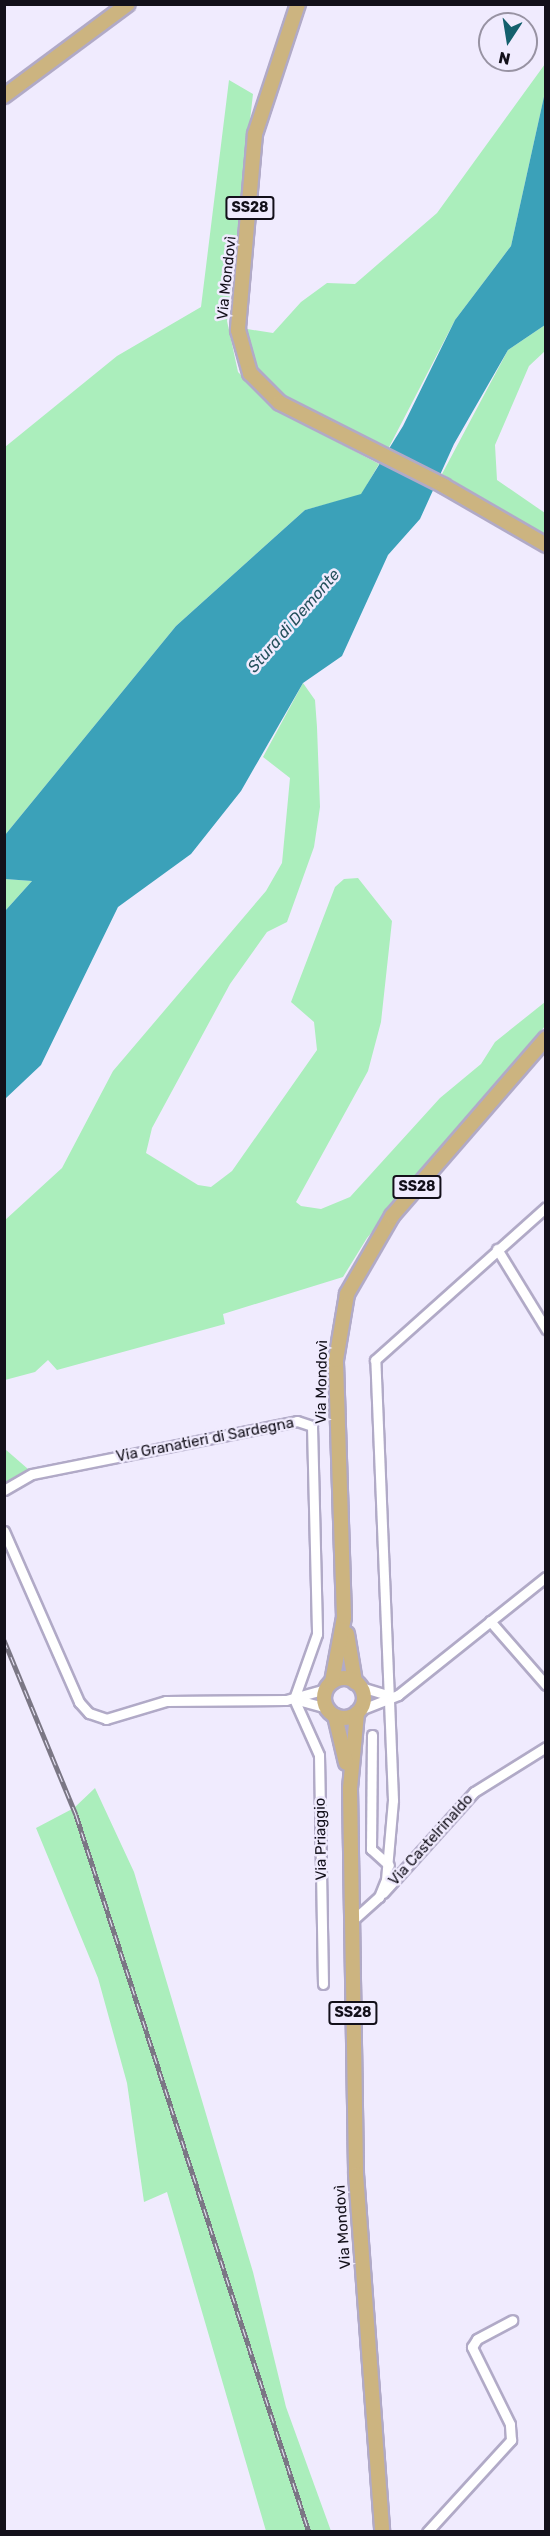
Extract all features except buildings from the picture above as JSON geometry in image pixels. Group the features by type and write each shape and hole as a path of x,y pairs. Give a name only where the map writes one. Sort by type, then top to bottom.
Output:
{"main road":[{"path":"4,96 128,4"},
{"name":"Via Mondovì","path":"298,4 255,134 238,330 250,374 280,403 444,486 546,545"},
{"name":"Via Mondovì","path":"358,1684 344,1617 336,1360 347,1294 370,1245 392,1216 546,1038"},
{"name":"Via Mondovì","path":"329,1686 344,1617"},
{"path":"329,1686 358,1684"},
{"name":"SS28","path":"358,1684 359,1711"},
{"name":"SS28","path":"329,1686 331,1712"},
{"path":"331,1712 359,1711"},
{"name":"Via Mondovì","path":"359,1711 350,1788 358,2217 382,2532"},
{"name":"Via Mondovì","path":"331,1712 350,1788"}],"street":[{"path":"352,1921 379,1897 389,1865 390,1696 377,1387 378,1352 546,1207"},
{"path":"497,1249 546,1329"},
{"name":"Via Granatieri di Sardegna","path":"4,1490 32,1474 307,1422 312,1426 317,1634 294,1699"},
{"path":"4,1531 79,1702 89,1713 106,1719 166,1701 294,1699 329,1686"},
{"path":"359,1711 390,1696 546,1577"},
{"path":"490,1621 546,1685"},
{"path":"358,1684 390,1696"},
{"path":"294,1699 331,1712"},
{"name":"Via Priaggio","path":"294,1699 319,1755 323,1984"},
{"path":"372,1735 371,1849 389,1865"},
{"name":"Via Castelrinaldo","path":"379,1897 474,1792 546,1747"},
{"path":"427,2532 511,2440 510,2424 472,2347 477,2338 512,2320"}],"green space":[{"path":"545,64 545,92 511,246 455,320 387,451 270,388 249,356 247,329 273,333 301,302 327,283 355,284 437,213"},
{"path":"229,80 253,94 227,321 238,372 275,409 379,464 361,495 305,510 176,626 5,835 5,447 117,356 201,307"},
{"path":"545,325 545,351 529,366 495,445 497,480 545,513 545,537 442,474 508,350"},
{"path":"303,683 315,700 317,727 320,807 314,847 287,922 267,932 230,984 152,1128 146,1153 198,1185 211,1187 232,1171 317,1050 314,1022 291,1002 335,887 344,879 358,878 392,921 381,1022 368,1071 296,1202 301,1206 321,1209 350,1197 440,1098 481,1064 495,1042 545,1002 545,1026 367,1238 343,1277 223,1314 225,1324 57,1370 48,1360 35,1372 5,1380 4,1221 62,1168 113,1071 266,891 282,863 290,778 263,757"},
{"path":"5,879 32,881 5,911"},
{"path":"5,1449 28,1469 5,1485"},
{"path":"95,1788 134,1872 253,2272 286,2407 331,2531 266,2531 167,2192 144,2202 127,2083 98,1978 36,1828 74,1808"}],"water":[{"name":"Stura di Demonte","path":"545,92 545,325 508,350 454,444 420,519 388,555 342,656 303,683 241,791 191,854 118,907 41,1065 5,1099 5,911 32,881 5,879 5,835 176,626 305,510 361,494 403,426 455,320 511,246"}],"railway":[{"path":"4,1640 76,1815 309,2532"}]}
